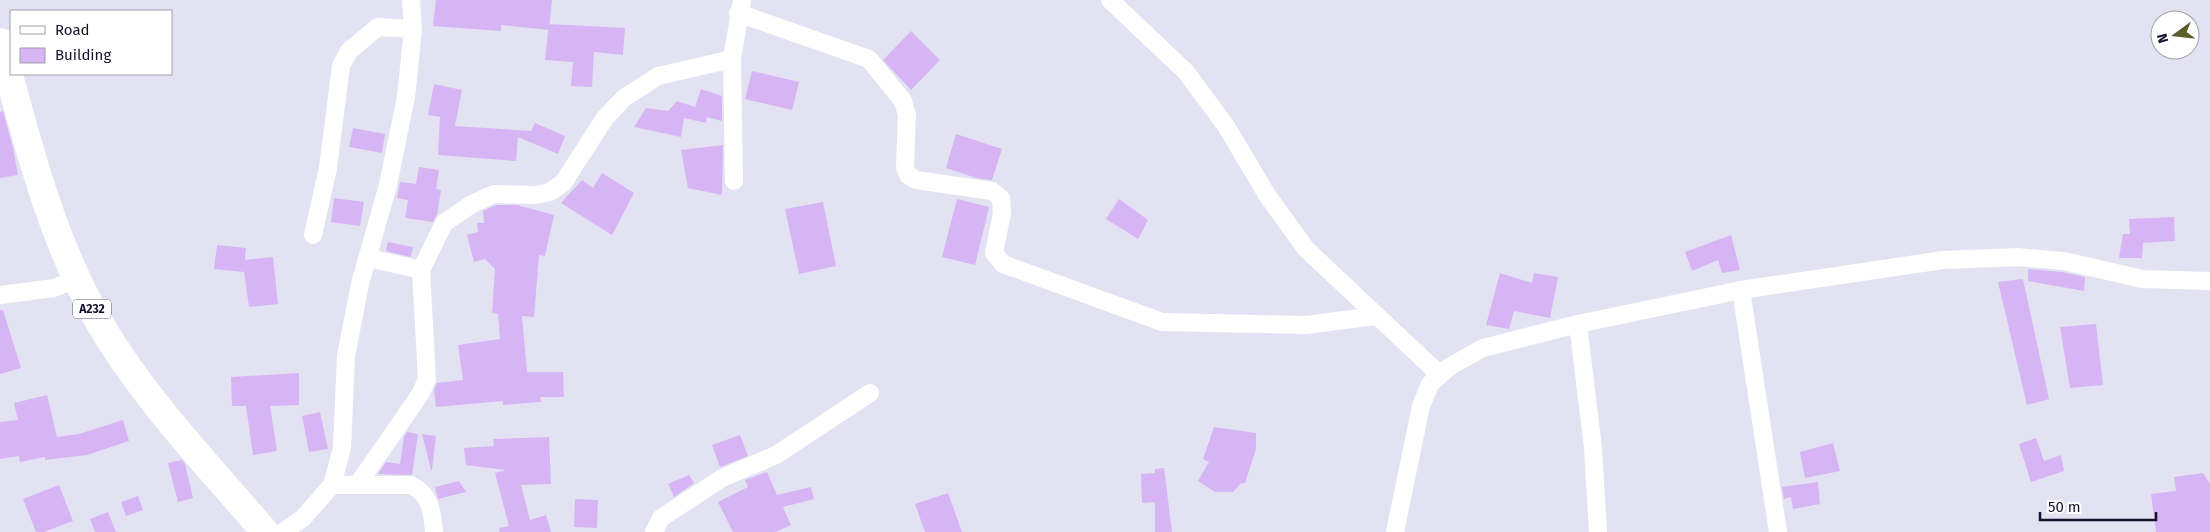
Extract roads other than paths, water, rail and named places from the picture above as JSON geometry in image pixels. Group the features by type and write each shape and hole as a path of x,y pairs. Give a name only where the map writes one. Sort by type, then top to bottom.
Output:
{"main road":[{"name":"A232","path":"0,42 52,223 76,279 102,327 128,366 265,532"}],"street":[{"path":"283,532 303,518 332,485 342,448 346,356 360,284 369,258 388,185 406,97 413,29 410,0"},
{"path":"1110,0 1186,72 1226,126 1267,196 1306,249 1375,316 1439,374"},
{"path":"734,181 732,59 740,6 869,59 903,101 907,115 905,167 908,175 916,180 992,191 1001,198 1002,213 994,253 1003,264 1162,322 1306,325 1375,316"},
{"path":"313,235 328,168 341,66 349,51 378,27 413,29"},
{"path":"358,484 421,393 427,380 421,270 444,223 472,204 494,194 536,195 550,192 563,183 605,118 624,98 644,83 658,76 732,59"},
{"path":"1395,532 1421,406 1430,384 1439,374 1482,348 1578,324 1741,290 1943,260 2017,256 2064,261 2142,279 2210,281"},
{"path":"369,258 421,270"},
{"path":"0,295 54,288 76,279"},
{"path":"1741,290 1778,532"},
{"path":"1578,324 1593,448 1598,532"},
{"path":"654,532 661,518 722,478 776,455 870,393"},
{"path":"332,485 411,485 422,491 431,510 434,532"}]}
